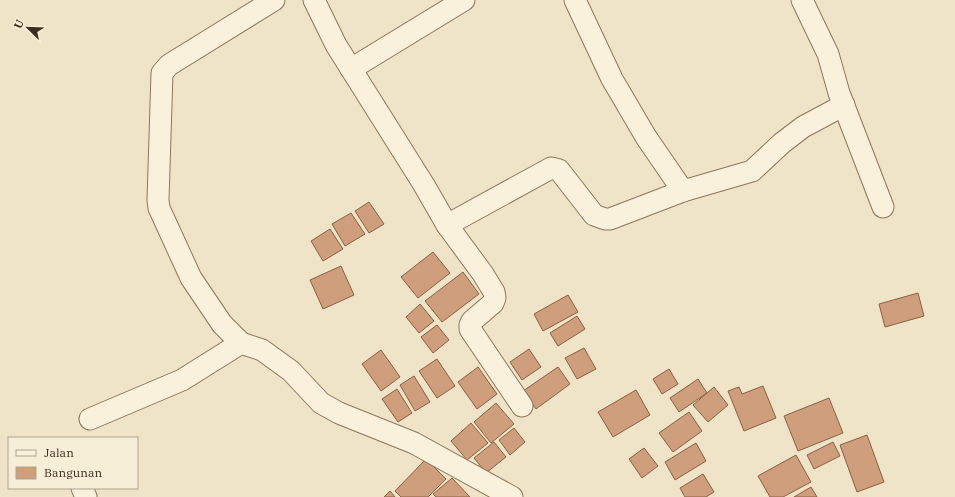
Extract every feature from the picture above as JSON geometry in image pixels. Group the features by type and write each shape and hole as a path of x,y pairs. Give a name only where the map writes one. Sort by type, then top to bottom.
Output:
{"street":[{"path":"274,0 169,65 162,74 159,208 191,278 222,324 240,343 262,350 291,371 321,403 414,443 512,497"},
{"path":"314,0 336,45 424,185 447,225 483,274 494,292 494,303 472,321 470,324 470,329 522,406"},
{"path":"351,69 464,0"},
{"path":"576,0 612,79 646,137 683,191"},
{"path":"802,0 828,54 844,105 883,206"},
{"path":"447,225 551,168 559,170 594,215 605,219 610,219 683,191 752,171 782,143 803,127 844,105"},
{"path":"90,419 182,380 240,343"}],"building":[{"path":"369,202 384,224 369,233 355,211"},
{"path":"351,213 365,234 345,246 332,224"},
{"path":"330,229 343,249 323,261 311,241"},
{"path":"433,252 450,273 418,298 401,277"},
{"path":"341,266 354,295 323,309 310,280"},
{"path":"463,272 479,294 442,322 425,301"},
{"path":"918,293 924,316 885,327 879,304"},
{"path":"568,295 578,312 543,331 534,314"},
{"path":"420,304 434,321 419,333 406,317"},
{"path":"577,316 585,329 558,346 550,333"},
{"path":"437,325 449,340 433,353 421,337"},
{"path":"584,348 596,369 577,379 565,358"},
{"path":"529,349 541,367 522,380 510,362"},
{"path":"381,350 400,377 381,391 362,364"},
{"path":"437,359 455,386 437,398 419,371"},
{"path":"478,367 497,394 477,409 458,382"},
{"path":"558,367 570,384 536,409 523,391"},
{"path":"669,369 678,384 662,394 653,379"},
{"path":"414,376 430,402 415,411 400,385"},
{"path":"698,379 707,393 679,412 670,398"},
{"path":"763,386 776,418 744,431 728,391 739,387 742,394"},
{"path":"714,387 728,405 708,422 693,405"},
{"path":"397,389 412,413 398,422 382,399"},
{"path":"636,390 650,415 613,437 598,412"},
{"path":"829,398 843,433 798,451 784,416"},
{"path":"496,403 514,424 491,443 474,422"},
{"path":"689,412 702,431 673,452 659,433"},
{"path":"471,423 488,443 467,460 451,441"},
{"path":"514,428 525,442 510,455 499,440"},
{"path":"867,435 884,482 857,492 840,445"},
{"path":"494,442 506,457 486,473 474,458"},
{"path":"833,442 840,456 814,469 807,455"},
{"path":"696,443 706,461 675,480 665,462"},
{"path":"644,448 658,466 642,478 629,459"},
{"path":"796,455 811,482 783,497 770,497 758,476"},
{"path":"426,459 446,479 428,497 401,497 395,491"},
{"path":"703,474 714,492 706,497 685,497 680,488"},
{"path":"452,478 470,497 436,497 433,494"},
{"path":"811,487 817,497 794,497"},
{"path":"390,491 395,497 384,497"}]}
